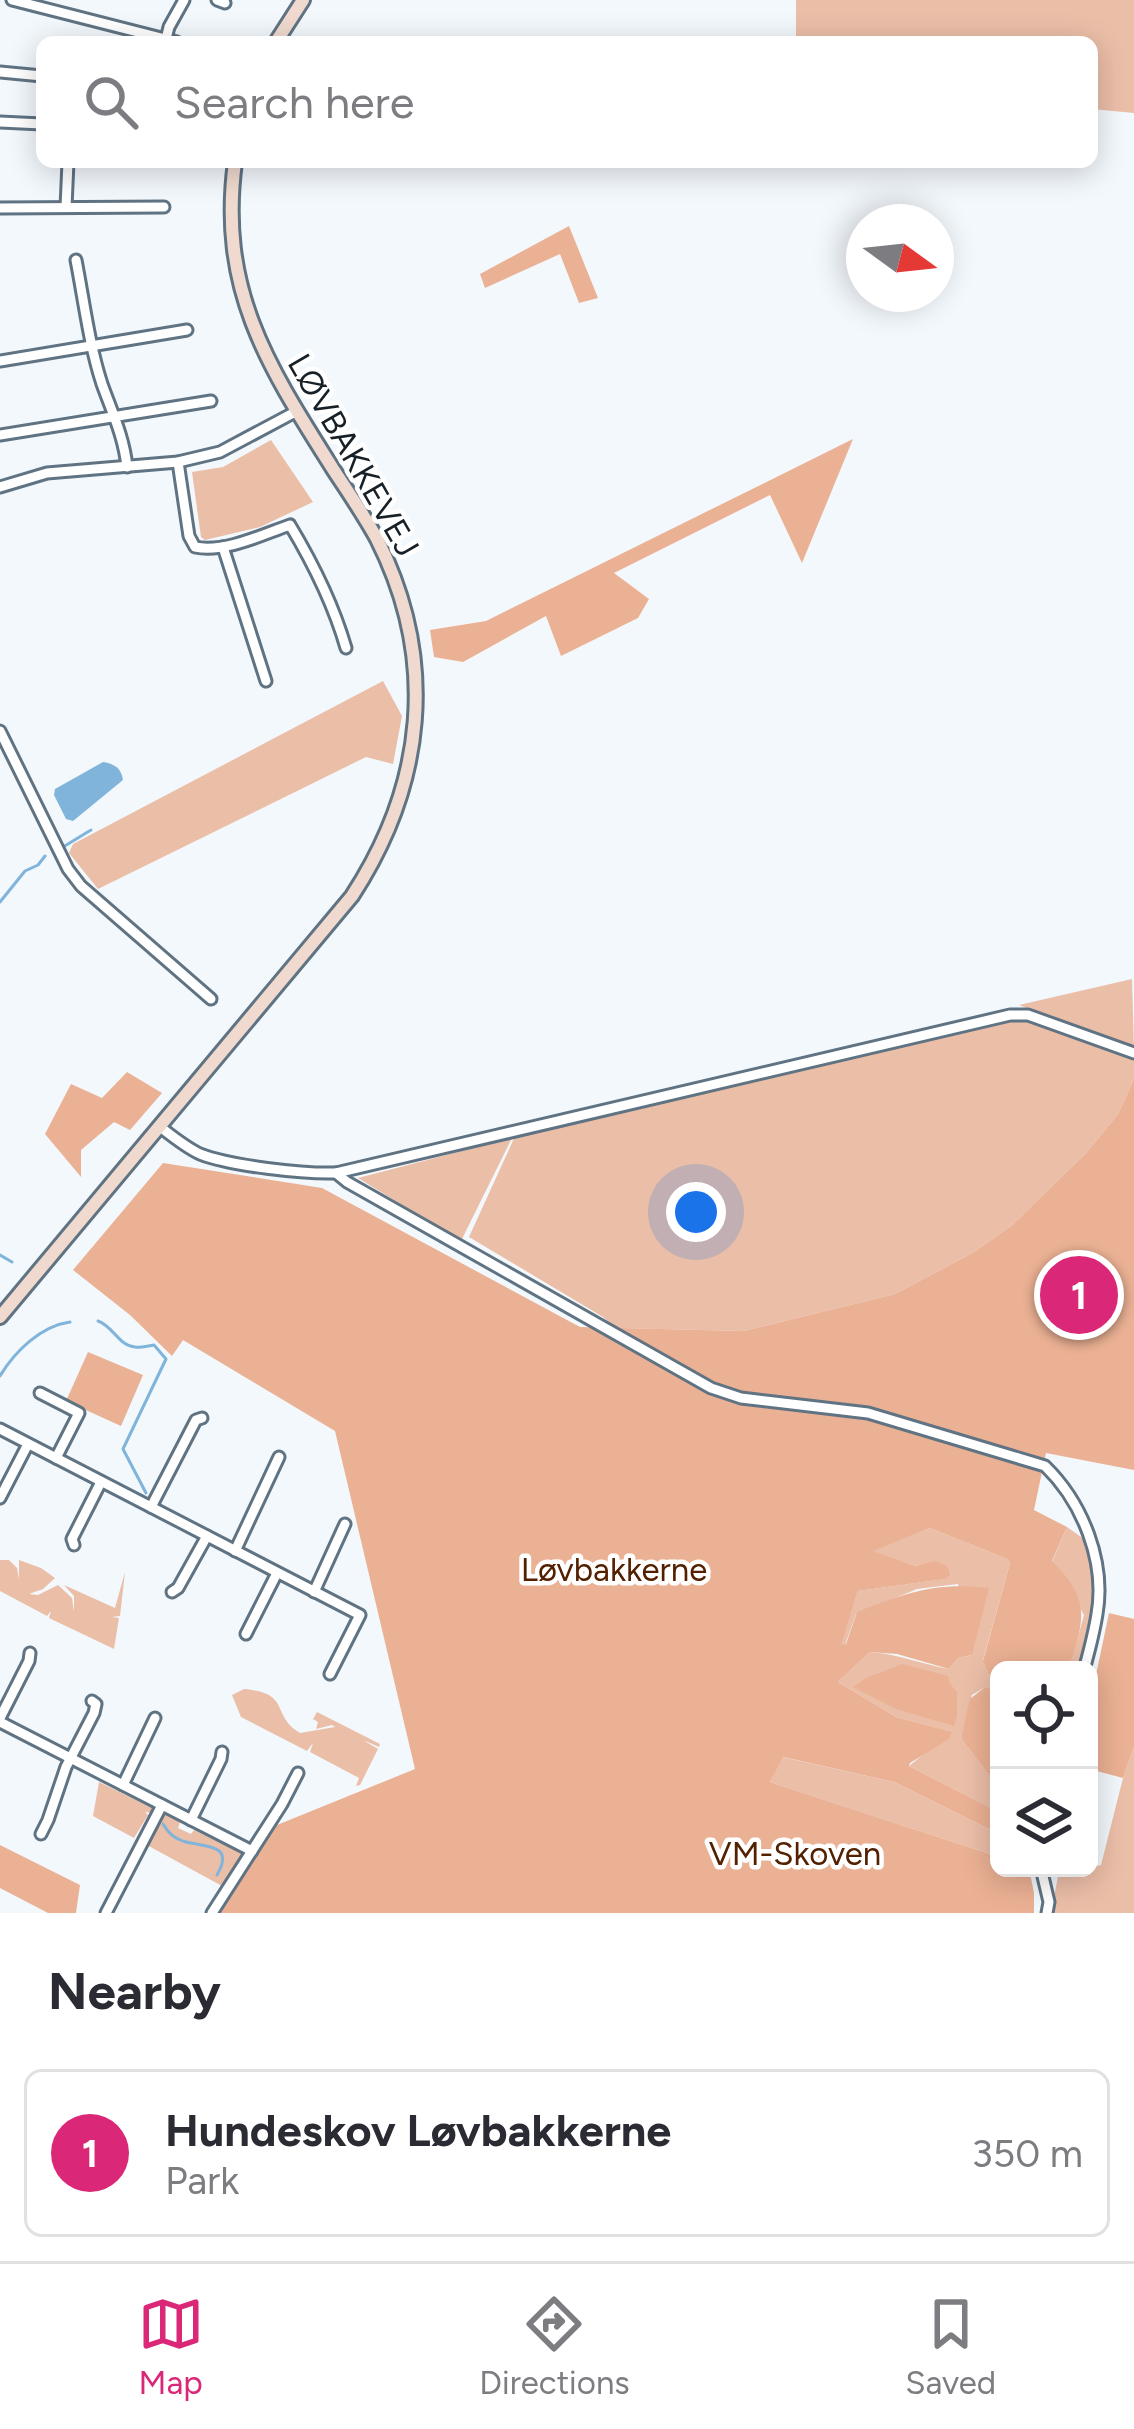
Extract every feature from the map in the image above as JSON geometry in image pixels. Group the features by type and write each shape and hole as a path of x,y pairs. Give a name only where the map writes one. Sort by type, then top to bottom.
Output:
{"street":[{"path":"12,0 137,36"},
{"path":"74,15 79,0"},
{"path":"170,36 169,27 184,0"},
{"path":"280,36 303,0"},
{"path":"0,72 36,75"},
{"path":"0,122 36,124"},
{"path":"65,207 68,168"},
{"name":"LØVBAKKEVEJ","path":"0,1317 352,896 389,830 409,768 416,672 404,604 374,535 258,342 233,248 234,168"},
{"path":"0,208 164,207"},
{"path":"76,260 92,346 125,446 127,467"},
{"path":"0,361 187,330"},
{"path":"0,435 211,401"},
{"path":"0,487 47,473 178,462 220,452 296,411"},
{"path":"178,462 191,542 199,549 223,547 290,525 326,589 346,648"},
{"path":"223,547 266,681"},
{"path":"0,731 68,869 81,886 211,999"},
{"path":"159,1126 188,1148 212,1157 311,1174 336,1173 1010,1015 1028,1015 1134,1053"},
{"path":"336,1173 711,1388 741,1398 868,1413 1046,1466 1088,1529 1099,1579 1098,1611 1086,1661"},
{"path":"40,1393 79,1413 56,1459"},
{"path":"151,1508 196,1420 202,1418"},
{"path":"0,1430 360,1616 330,1674"},
{"path":"0,1498 28,1444"},
{"path":"235,1551 279,1457"},
{"path":"74,1545 72,1539 101,1482"},
{"path":"314,1592 345,1524"},
{"path":"172,1592 207,1537"},
{"path":"246,1634 277,1573"},
{"path":"30,1653 0,1720 251,1851"},
{"path":"40,1834 94,1713 92,1701"},
{"path":"123,1786 154,1718"},
{"path":"190,1820 222,1752"},
{"path":"212,1913 298,1774"},
{"path":"106,1913 161,1805"},
{"path":"1043,1877 1047,1913"}],"shaded area":[{"path":"796,0 1134,0 1134,113 1098,110 1098,36 796,36"},
{"path":"271,440 313,502 260,527 205,540 192,472 223,467"},
{"path":"383,681 402,716 393,764 366,757 98,889 69,853 73,844"},
{"path":"1132,979 1134,1050 1019,1005"},
{"path":"1028,1019 1134,1059 1134,1079 1118,1114 1087,1152 1011,1226 974,1252 895,1294 744,1331 616,1328 469,1237 516,1134"},
{"path":"512,1138 461,1241 358,1178"},
{"path":"1067,1527 1084,1539 1095,1579 1080,1661 1071,1661 1084,1615 1052,1562"},
{"path":"930,1528 1010,1563 983,1660 990,1688 972,1695 961,1738 990,1777 990,1807 909,1766 951,1732 896,1717 838,1682 870,1652 949,1669 958,1658 972,1655 958,1584 917,1589 856,1614 845,1645 840,1646 858,1591 951,1575 948,1566 934,1562 916,1566 871,1551"},
{"path":"0,1560 9,1560 19,1579 19,1560 55,1578 29,1594 38,1595 58,1585 72,1598 74,1612 74,1596 64,1585 115,1608 125,1572 120,1616 112,1617 119,1618 114,1649 49,1618 51,1611 47,1616 0,1591"},
{"path":"244,1689 269,1695 300,1733 335,1727 316,1729 317,1712 380,1744 363,1740 378,1749 360,1785 356,1786 359,1778 310,1752 313,1743 307,1751 241,1717 232,1695"},
{"path":"1134,1747 1134,1913 1051,1913 1058,1877 1098,1877"},
{"path":"782,1757 894,1782 990,1830 990,1854 770,1782"},
{"path":"99,1782 154,1809 145,1812 148,1815 134,1838 93,1816"},
{"path":"161,1813 180,1822 178,1828 191,1834 194,1830 243,1854 222,1886 145,1844"}],"green space":[{"path":"569,226 598,298 579,303 560,254 485,288 480,274"},
{"path":"853,439 802,563 770,495 614,573 649,599 638,618 561,656 546,616 463,662 434,657 430,630 486,621"},
{"path":"127,1072 162,1093 130,1130 114,1122 81,1150 81,1177 45,1134 71,1084 102,1098"},
{"name":"Løvbakkerne","path":"1134,1079 1134,1470 1046,1453 1034,1510 1067,1527 1052,1561 1079,1600 1081,1624 1072,1661 990,1661 989,1675 983,1661 1010,1563 930,1528 873,1551 916,1566 934,1561 948,1566 951,1575 858,1591 841,1645 846,1644 857,1612 921,1591 989,1588 972,1655 958,1658 949,1669 897,1654 870,1652 838,1682 896,1717 952,1732 949,1739 909,1766 990,1807 990,1830 894,1782 783,1757 770,1782 990,1854 990,1877 1031,1877 1034,1913 220,1913 277,1825 415,1769 335,1431 183,1340 172,1356 73,1270 163,1163 322,1188 580,1327 744,1331 895,1294 974,1252 1011,1226 1087,1152 1118,1114"},
{"path":"88,1352 143,1375 121,1426 66,1401"},
{"path":"1109,1613 1134,1619 1134,1747 1123,1778 1098,1771 1098,1665"},
{"path":"902,1664 948,1676 957,1692 954,1726 896,1709 853,1687"},
{"path":"990,1688 990,1777 961,1738 970,1699"},
{"path":"0,1845 80,1885 76,1913 48,1913 0,1888"}],"water":[{"path":"103,762 117,767 123,780 73,821 66,819 55,789"}],"waterway":[{"path":"63,847 91,830"},
{"path":"0,902 25,871 45,856"},
{"path":"0,1255 12,1262"},
{"path":"98,1321 129,1346 154,1345 166,1359 123,1449 146,1493"},
{"path":"0,1376 30,1341 70,1322"},
{"path":"163,1824 179,1839 220,1852 222,1865 217,1875"}],"place":[{"name":"Hundeskov Løvbakkerne","path":"1079,1295"}],"park label":[{"name":"VM-Skoven","path":"795,1853"}]}
